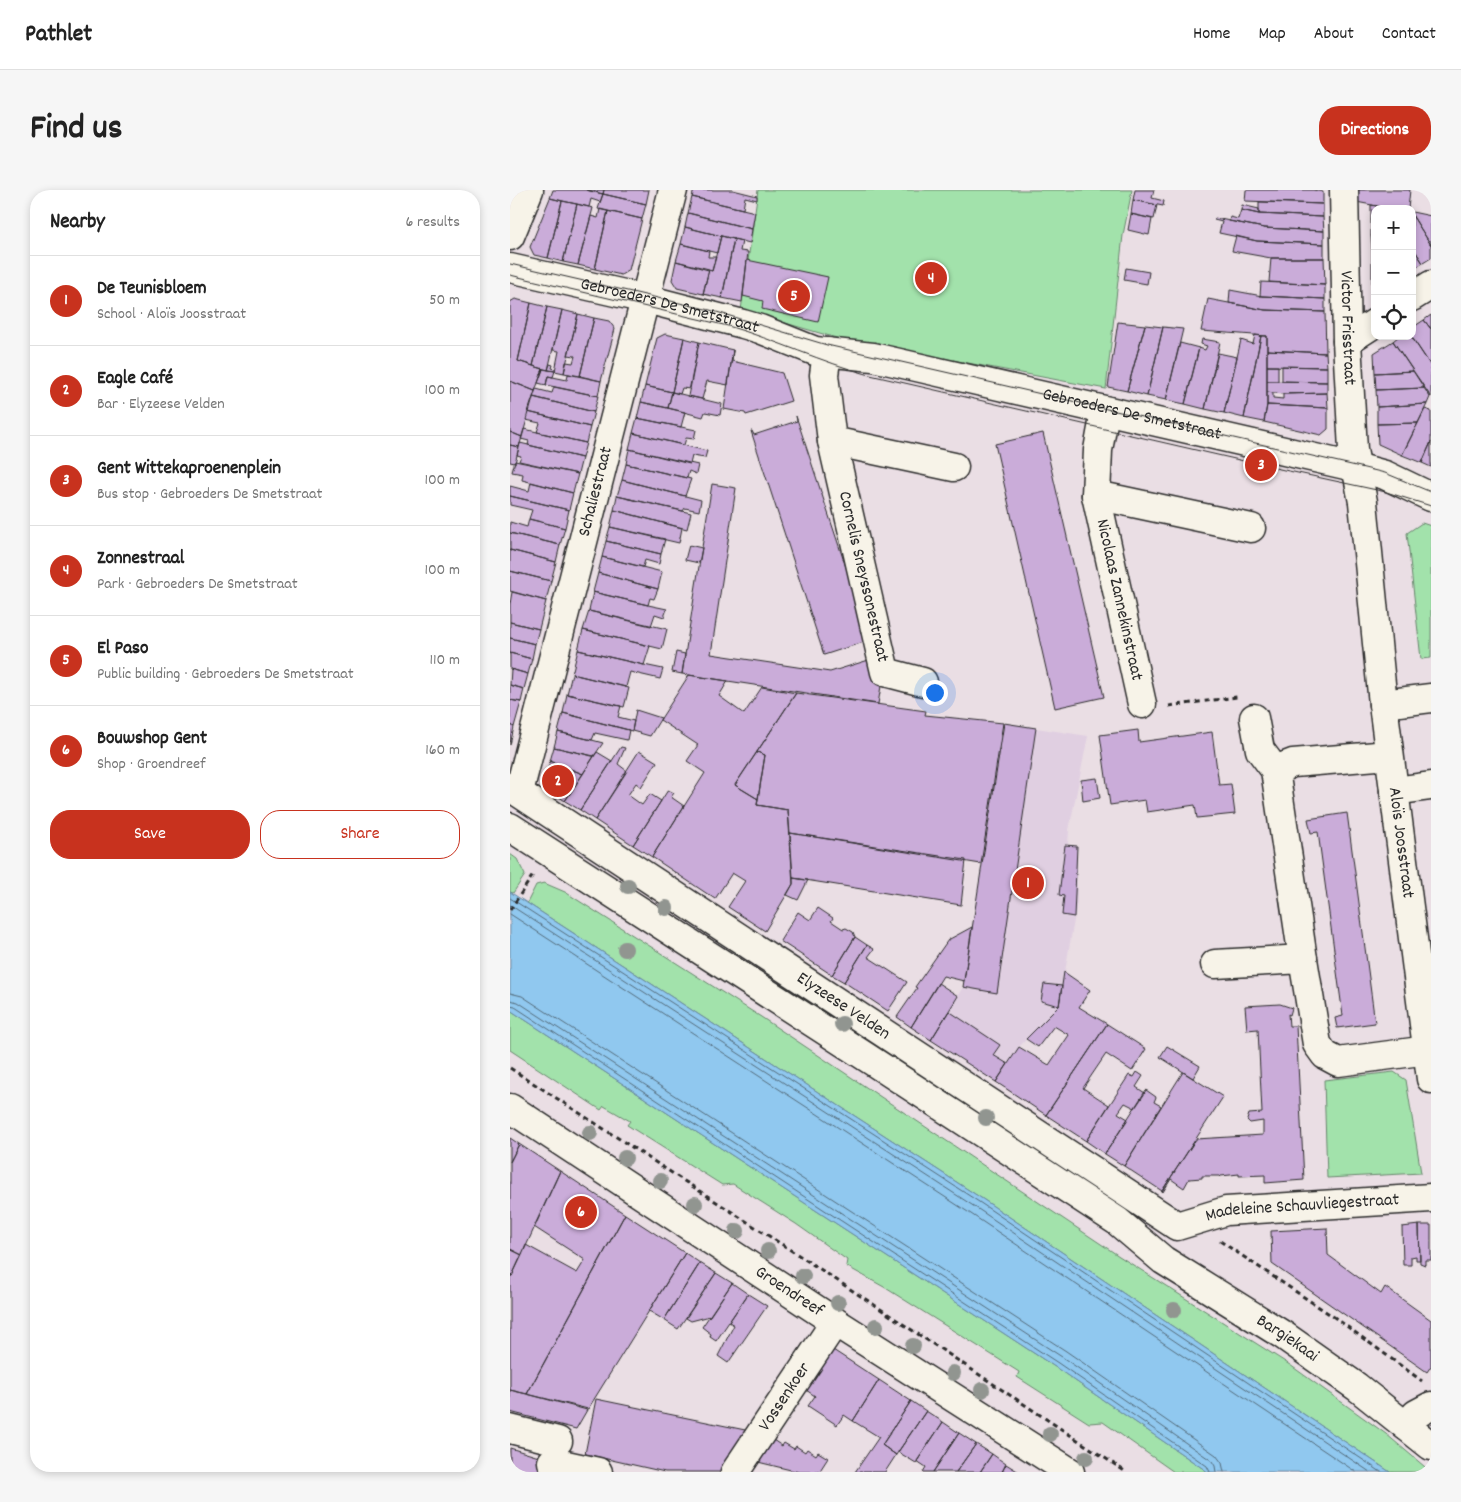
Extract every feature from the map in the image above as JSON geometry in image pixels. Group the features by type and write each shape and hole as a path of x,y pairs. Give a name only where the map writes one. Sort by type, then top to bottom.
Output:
{"street":[{"path":"510,236 529,190"},
{"name":"Schaliestraat","path":"514,789 646,299 673,190"},
{"name":"Victor Frisstraat","path":"1344,190 1352,450 1357,473"},
{"name":"Gebroeders De Smetstraat","path":"510,268 646,299 760,329 815,351 872,357 1104,419 1357,473 1385,476 1431,498"},
{"path":"1415,295 1431,285"},
{"path":"1348,341 1371,326"},
{"name":"Cornelis Sneyssonestraat","path":"827,352 824,374 832,441 885,672 923,682"},
{"name":"Nicolaas Zannekinstraat","path":"1104,419 1098,450 1096,494 1142,704"},
{"path":"832,441 954,467"},
{"name":"Aloïs Joosstraat","path":"1357,473 1363,502 1389,755 1431,1079"},
{"name":"Nicolaas Zannekinstraat","path":"1096,494 1251,528"},
{"path":"1383,704 1431,698"},
{"path":"1254,718 1260,750 1275,770 1317,1044 1325,1055 1338,1062 1428,1050"},
{"path":"1275,770 1293,763 1389,755"},
{"path":"1394,791 1431,786"},
{"name":"Elyzeese Velden","path":"514,789 1177,1226"},
{"name":"Elyzeese Velden","path":"510,827 1117,1221 1163,1260"},
{"path":"686,940 701,914"},
{"path":"1215,964 1303,959"},
{"path":"863,1055 879,1031"},
{"name":"Groendreef","path":"510,1108 835,1322 1070,1472"},
{"name":"Madeleine Schauvliegestraat","path":"1177,1226 1226,1211 1431,1198"},
{"name":"Bargiekaai","path":"1163,1260 1283,1335 1357,1387 1431,1446"},
{"name":"Vossenkoer","path":"735,1472 835,1322"},
{"path":"1406,1426 1428,1396"},
{"path":"510,1429 598,1472"}],"path":[{"path":"1142,704 1150,709 1237,697 1241,718 1254,718"},
{"path":"510,910 521,892"},
{"path":"510,1068 826,1273 1126,1472"},
{"path":"1177,1226 1212,1235 1334,1317 1421,1379 1428,1396"}],"shaded area":[{"path":"1004,723 1088,736 1069,830 1068,845 1077,846 1077,903 1059,1006 1019,1047 996,1082 931,1040 963,987"}],"green space":[{"path":"758,190 1132,190 1123,235 1106,389 840,339 741,310"},
{"path":"1422,523 1431,526 1431,658 1421,659 1407,533"},
{"path":"510,854 517,859 525,875 513,893 510,892"},
{"path":"544,883 565,892 761,1017 1119,1256 1290,1365 1386,1434 1431,1472 1390,1472 981,1198 527,903 536,885"},
{"path":"510,1010 1055,1367 1208,1472 1174,1472 1103,1422 1089,1423 1017,1377 1019,1372 884,1287 846,1266 847,1260 796,1224 733,1184 722,1185 627,1125 630,1121 604,1106 601,1110 510,1050"},
{"path":"1394,1072 1406,1080 1421,1173 1327,1178 1324,1080"}],"water":[{"path":"510,892 981,1198 1390,1472 1208,1472 1055,1367 510,1010"}],"building":[{"path":"553,190 586,190 603,194 600,202 591,199 589,207 550,198"},
{"path":"586,190 604,190 603,194"},
{"path":"604,190 649,190 646,204 603,194"},
{"path":"694,190 733,190 757,196 757,200 745,197 743,209 692,197"},
{"path":"1135,190 1154,190 1152,198 1164,201 1163,206 1133,200"},
{"path":"1246,190 1313,190 1323,192 1323,204 1245,201"},
{"path":"1352,190 1410,190 1408,205 1372,205 1351,201"},
{"path":"603,194 646,204 642,219 598,209"},
{"path":"692,197 755,212 752,229 688,213"},
{"path":"550,198 562,201 548,258 534,255 530,247"},
{"path":"1133,200 1157,205 1154,219 1131,214"},
{"path":"562,201 577,204 563,262 548,258"},
{"path":"1259,202 1323,204 1323,217 1259,214"},
{"path":"577,204 593,208 578,265 563,262"},
{"path":"1242,205 1259,209 1259,214 1241,210"},
{"path":"600,209 608,211 595,269 578,265 591,216 598,218"},
{"path":"1241,210 1259,214 1323,217 1324,231 1264,228 1229,221 1230,217 1238,219"},
{"path":"608,211 642,219 629,270 621,275 595,269"},
{"path":"688,213 752,229 750,243 685,227"},
{"path":"1416,213 1431,216 1431,245 1416,221"},
{"path":"1131,214 1152,219 1149,235 1128,230"},
{"path":"1215,218 1264,228 1324,231 1324,244 1257,241 1219,233 1222,222 1214,220"},
{"path":"1416,221 1431,245 1431,258 1423,263 1416,252"},
{"path":"685,227 721,236 717,253 681,244"},
{"path":"721,236 734,239 722,298 703,294 709,269 712,271"},
{"path":"1236,236 1257,241 1324,244 1324,258 1271,258 1232,251"},
{"path":"734,239 742,241 740,251 748,252 742,302 722,298"},
{"path":"681,244 709,251 708,257 716,257 712,271 676,261"},
{"path":"1416,252 1423,263 1416,267"},
{"path":"1271,258 1324,258 1325,285 1269,282"},
{"path":"747,260 828,277 818,322 762,309 763,301 743,296"},
{"path":"676,261 709,269 703,294 677,288 672,280"},
{"path":"1126,268 1149,272 1147,284 1124,280"},
{"path":"1261,282 1325,285 1325,299 1260,296"},
{"path":"1230,290 1262,296 1325,299 1325,312 1265,310 1229,303"},
{"path":"515,299 531,303 518,361 543,369 535,391 510,381 510,302"},
{"path":"1208,299 1265,310 1325,312 1326,353 1267,350 1267,336 1201,331"},
{"path":"531,303 547,307 533,366 518,361"},
{"path":"547,307 562,310 548,370 533,366"},
{"path":"562,310 578,314 564,373 555,371 559,351 553,350"},
{"path":"578,314 594,318 580,376 564,373 566,362 573,363 575,356 568,355"},
{"path":"1431,315 1431,329 1424,320"},
{"path":"594,318 609,321 615,329 601,381 580,376"},
{"path":"1424,320 1431,329 1431,366 1414,340 1416,340 1416,325"},
{"path":"1118,322 1145,325 1127,391 1108,387"},
{"path":"1145,325 1163,327 1147,396 1127,391"},
{"path":"1163,327 1183,329 1166,400 1147,396"},
{"path":"665,334 684,338 672,392 645,386 657,338"},
{"path":"1255,335 1261,336 1244,418 1224,413 1241,340 1253,344"},
{"path":"1261,336 1267,336 1267,405 1264,422 1244,418"},
{"path":"684,338 699,342 690,389 682,388 680,394 672,392"},
{"path":"1202,339 1220,342 1205,409 1185,404 1199,348 1205,350 1207,346 1201,344"},
{"path":"1414,340 1431,366 1431,397 1393,341"},
{"path":"1393,341 1413,371 1375,373 1374,353"},
{"path":"699,342 733,350 728,385 707,381 702,399 688,396"},
{"path":"1180,343 1199,348 1185,404 1166,400"},
{"path":"733,350 732,361 782,373 791,401 746,415 745,413 724,409"},
{"path":"1267,350 1326,353 1327,367 1267,366"},
{"path":"1218,353 1237,357 1224,413 1205,409"},
{"path":"550,364 553,365 552,368 555,371 548,370"},
{"path":"1267,366 1278,366 1278,381 1267,381"},
{"path":"1282,366 1327,367 1327,382 1282,381"},
{"path":"543,369 555,371 553,377 548,376 546,385 538,383"},
{"path":"1413,371 1424,388 1376,390 1375,373"},
{"path":"568,374 601,381 598,396 546,385 548,376 567,380"},
{"path":"510,381 535,391 522,437 510,432"},
{"path":"1267,381 1327,382 1327,393 1283,394 1267,392"},
{"path":"645,386 672,392 668,408 641,402"},
{"path":"554,387 598,396 594,412 533,397 536,389 552,393"},
{"path":"1424,388 1430,397 1427,404 1377,407 1376,390"},
{"path":"672,392 722,404 720,415 705,412 703,417 668,408"},
{"path":"1267,392 1273,393 1273,398 1283,399 1283,394 1327,393 1328,408 1267,405"},
{"path":"533,397 594,412 590,427 528,412"},
{"path":"641,402 685,412 681,427 637,418"},
{"path":"1427,404 1418,423 1377,424 1377,407"},
{"path":"1267,405 1328,408 1328,429 1321,435 1264,422"},
{"path":"1425,409 1431,411 1431,442 1422,463 1402,455"},
{"path":"528,412 590,427 586,443 537,432 540,423 526,420"},
{"path":"796,416 870,640 824,655 751,431 754,435 797,421"},
{"path":"637,418 696,430 694,439 686,438 684,445 633,433"},
{"path":"1418,423 1402,455 1378,444 1377,424"},
{"path":"524,429 586,443 582,458 528,445 529,441 521,439"},
{"path":"510,432 522,437 519,447 510,445"},
{"path":"633,433 707,451 705,458 692,456 690,464 629,449"},
{"path":"1043,433 1104,697 1055,708 995,444"},
{"path":"1431,442 1431,467 1422,463"},
{"path":"520,443 582,458 578,474 519,461 521,456 517,455"},
{"path":"510,445 519,447 515,463 510,462"},
{"path":"629,449 698,465 696,474 689,471 687,478 626,464"},
{"path":"515,461 578,474 573,493 522,480 523,474 512,472"},
{"path":"626,464 691,479 685,496 622,480"},
{"path":"622,480 701,500 699,511 685,508 683,511 617,496"},
{"path":"531,482 573,493 569,510 510,496 510,486 529,491"},
{"path":"712,484 736,488 711,654 830,672 872,659 881,686 878,704 682,674"},
{"path":"510,496 569,510 565,528 529,519 532,510 510,505"},
{"path":"617,496 691,513 687,529 614,510"},
{"path":"614,510 682,528 679,543 610,527"},
{"path":"529,519 565,528 560,545 510,533 510,522 527,527"},
{"path":"610,527 665,539 661,554 606,541"},
{"path":"510,533 560,545 556,562 510,550"},
{"path":"606,541 661,554 659,564 645,560 643,567 602,557"},
{"path":"689,545 702,548 699,563 685,560"},
{"path":"510,550 556,562 551,581 510,571"},
{"path":"602,557 662,572 658,589 598,573"},
{"path":"510,571 551,581 546,601 510,591"},
{"path":"598,573 658,589 654,599 650,598 648,605 593,592"},
{"path":"512,592 546,601 539,629 510,622"},
{"path":"593,592 667,609 664,617 655,614 651,626 589,611"},
{"path":"589,611 667,629 662,649 583,630"},
{"path":"510,622 539,629 535,644 510,638"},
{"path":"583,630 650,646 644,665 578,650"},
{"path":"510,638 535,644 532,659 510,653"},
{"path":"578,650 663,669 660,679 630,672 626,687 572,674"},
{"path":"676,652 685,654 682,674 672,672"},
{"path":"510,653 532,659 528,674 510,669"},
{"path":"511,669 528,674 524,689 510,685"},
{"path":"572,674 629,688 624,707 567,694"},
{"path":"689,675 728,681 719,696 744,714 762,687 796,693 735,785 758,799 757,805 788,810 793,884 765,931 728,907 745,881 732,873 715,899 652,857 705,773 687,761 698,745 660,720"},
{"path":"510,685 524,689 521,702 510,700"},
{"path":"796,693 926,711 925,715 1003,723 981,864 790,833 788,810 757,805 765,755 757,752"},
{"path":"567,694 621,706 618,717 634,721 632,731 563,713"},
{"path":"510,700 521,702 514,727 510,724"},
{"path":"636,710 661,718 650,736 632,731"},
{"path":"563,713 629,730 627,740 595,733 592,740 558,732"},
{"path":"1004,723 1036,728 997,993 963,987"},
{"path":"510,724 514,727 510,745"},
{"path":"1138,730 1139,742 1212,732 1219,785 1231,784 1235,814 1197,818 1195,805 1147,812 1145,800 1110,805 1100,735"},
{"path":"558,732 603,743 594,756 554,747"},
{"path":"554,747 594,756 583,774 550,761"},
{"path":"621,747 625,748 618,764 627,771 595,820 580,810"},
{"path":"639,751 657,762 641,787 636,783 628,795 642,805 650,794 661,801 633,845 595,820"},
{"path":"597,752 612,761 580,810 565,801"},
{"path":"757,752 765,755 758,799 735,785"},
{"path":"550,761 583,774 565,801 548,789 545,783"},
{"path":"1097,778 1100,798 1083,801 1081,780"},
{"path":"668,790 674,793 671,797 684,806 652,857 633,845"},
{"path":"1347,813 1375,1023 1337,1028 1335,1018 1343,1016 1318,832 1311,833 1308,819"},
{"path":"790,833 966,860 961,905 793,878"},
{"path":"1065,845 1077,846 1074,917 1062,915 1064,896 1059,895"},
{"path":"793,878 808,880 798,900 787,895 793,884"},
{"path":"818,908 833,918 831,921 843,929 846,928 853,932 855,937 832,975 780,941 798,912 810,920"},
{"path":"972,927 964,981 943,976 911,1027 897,1017 917,988 915,987 948,940"},
{"path":"855,937 867,945 844,982 832,975"},
{"path":"867,945 874,949 868,957 907,982 888,1011 844,982"},
{"path":"1064,972 1090,990 1079,1007 1107,1024 1046,1115 996,1082 1019,1047 1049,1065 1069,1035 1054,1026 1038,1047 1026,1039 1059,1006"},
{"path":"938,983 958,996 931,1040 911,1027"},
{"path":"1044,984 1062,986 1059,1006 1041,1001"},
{"path":"1280,1004 1292,1008 1290,1015 1288,1014 1289,1026 1296,1026 1304,1180 1265,1183 1265,1175 1202,1176 1202,1178 1189,1179 1184,1188 1171,1179 1163,1192 1162,1191 1196,1139 1263,1135 1263,1121 1250,1123 1247,1120 1249,1114 1262,1113 1258,1029 1247,1030 1245,1006"},
{"path":"949,1011 1000,1045 993,1055 1008,1064 996,1082 931,1040"},
{"path":"1107,1024 1146,1049 1132,1071 1106,1054 1083,1088 1109,1105 1086,1141 1046,1115"},
{"path":"1167,1046 1200,1066 1193,1078 1160,1057"},
{"path":"1137,1072 1143,1076 1136,1087 1145,1093 1135,1108 1125,1103 1118,1113 1128,1119 1105,1154 1086,1141 1129,1075 1134,1077"},
{"path":"1183,1072 1223,1097 1162,1191 1124,1166"},
{"path":"1146,1090 1156,1097 1154,1102 1161,1106 1124,1166 1105,1154"},
{"path":"510,1138 519,1144 510,1162"},
{"path":"519,1144 560,1171 522,1255 510,1249 510,1162"},
{"path":"560,1171 625,1214 527,1394 510,1390 510,1276 512,1276 526,1245 577,1273 585,1260 534,1227"},
{"path":"625,1214 685,1253 588,1409 527,1394"},
{"path":"1419,1225 1431,1225 1431,1260 1425,1260 1425,1265 1420,1263"},
{"path":"1419,1225 1420,1260 1416,1260 1416,1256 1411,1257 1411,1265 1403,1265 1402,1227"},
{"path":"1327,1228 1328,1255 1381,1294 1385,1287 1431,1320 1431,1366 1427,1372 1272,1264 1271,1231"},
{"path":"510,1249 522,1255 512,1276 510,1276"},
{"path":"685,1253 700,1263 664,1320 649,1311"},
{"path":"700,1263 716,1273 678,1329 664,1320"},
{"path":"716,1273 732,1283 710,1316 691,1321 686,1318"},
{"path":"732,1283 748,1294 716,1341 702,1327"},
{"path":"748,1294 767,1306 728,1363 718,1356 734,1325 729,1322"},
{"path":"833,1350 879,1380 853,1421 844,1415 837,1425 808,1406 815,1396 806,1390"},
{"path":"879,1380 911,1401 882,1445 896,1455 885,1472 855,1472 879,1437 853,1421"},
{"path":"510,1390 587,1410 576,1429 510,1412"},
{"path":"596,1399 750,1431 728,1472 665,1472 585,1454"},
{"path":"911,1401 926,1411 896,1455 882,1445"},
{"path":"926,1411 943,1422 916,1463 898,1452"},
{"path":"943,1422 959,1433 933,1472 923,1472 926,1467 917,1461"},
{"path":"959,1433 976,1444 956,1472 933,1472"},
{"path":"773,1440 782,1446 784,1443 794,1449 796,1446 805,1452 807,1449 816,1455 818,1452 828,1458 819,1472 799,1472 758,1462"},
{"path":"976,1444 992,1454 980,1472 956,1472"},
{"path":"510,1448 542,1458 538,1472 510,1472"},
{"path":"992,1454 1006,1464 1002,1472 980,1472"},
{"path":"1006,1464 1019,1472 1002,1472"}],"tram line":[{"path":"510,264 710,310 827,345 1385,473 1431,492"},
{"path":"510,275 728,326 870,375 1386,492 1431,506"}],"place":[{"name":"Zonnestraal","path":"931,278"},
{"name":"El Paso","path":"794,296"},
{"name":"Gent Wittekaproenenplein","path":"1261,465"},
{"name":"Eagle Café","path":"558,781"},
{"name":"De Teunisbloem","path":"1028,883"},
{"name":"Bouwshop Gent","path":"581,1212"}]}
